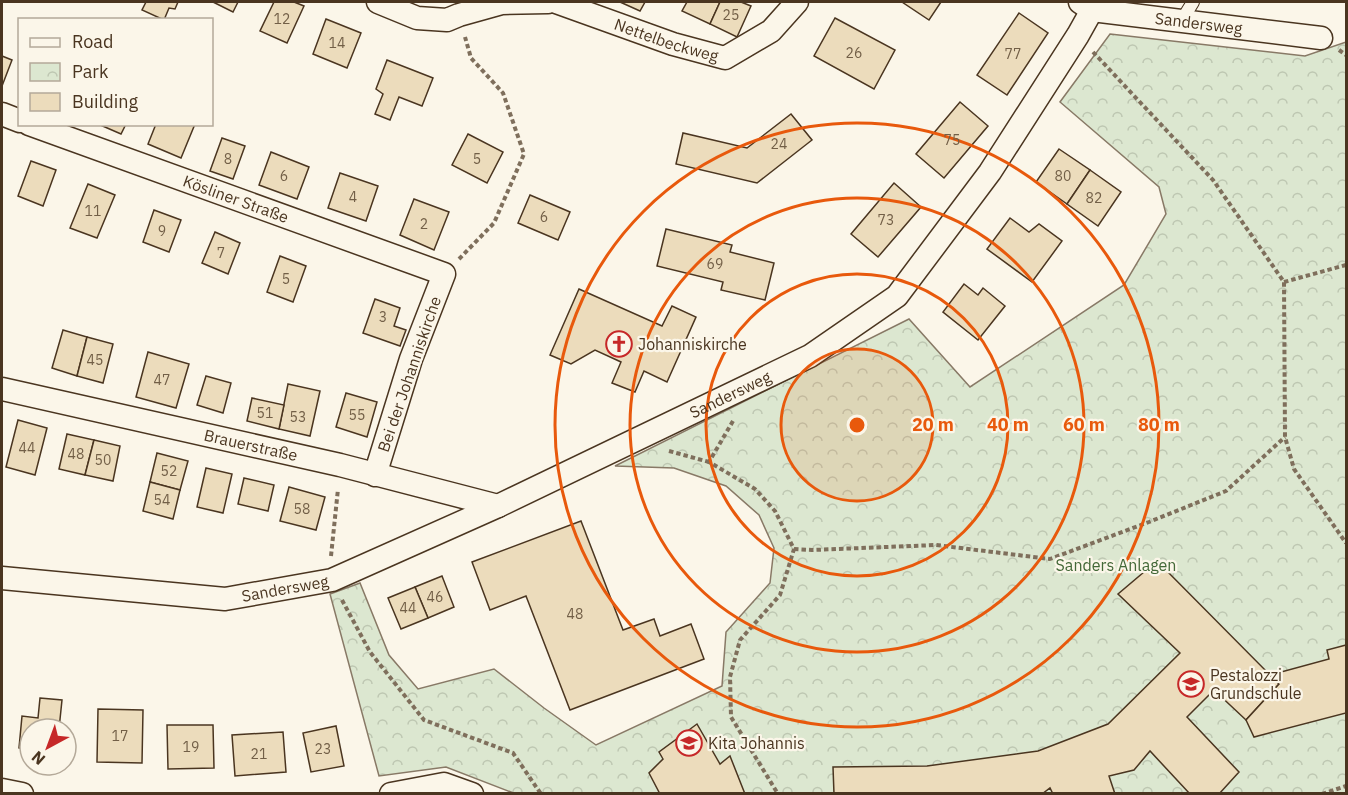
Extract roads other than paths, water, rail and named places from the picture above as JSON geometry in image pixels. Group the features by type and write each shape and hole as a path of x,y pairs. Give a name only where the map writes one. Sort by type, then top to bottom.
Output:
{"street":[{"path":"378,2 417,18 447,20 501,3 548,2"},
{"name":"Nettelbeckweg","path":"556,2 673,44 725,58 771,31 797,2"},
{"name":"Sandersweg","path":"2,578 225,599 332,580 498,506 810,356 897,296 990,172 1078,35 1085,6 1187,11 1322,38"},
{"path":"2,114 18,120"},
{"name":"Kösliner Straße","path":"35,126 444,274"},
{"name":"Bei der Johanniskirche","path":"375,475 411,359 444,274"},
{"name":"Brauerstraße","path":"2,389 340,465 498,506"},
{"path":"391,794 444,784 472,794"},
{"path":"2,790 22,794"}],"place":[{"name":"Johanniskirche","path":"619,344"},
{"name":"Pestalozzi Grundschule","path":"1191,684"},
{"name":"Kita Johannis","path":"689,743"}],"park label":[{"name":"Sanders Anlagen","path":"1116,565"}]}
